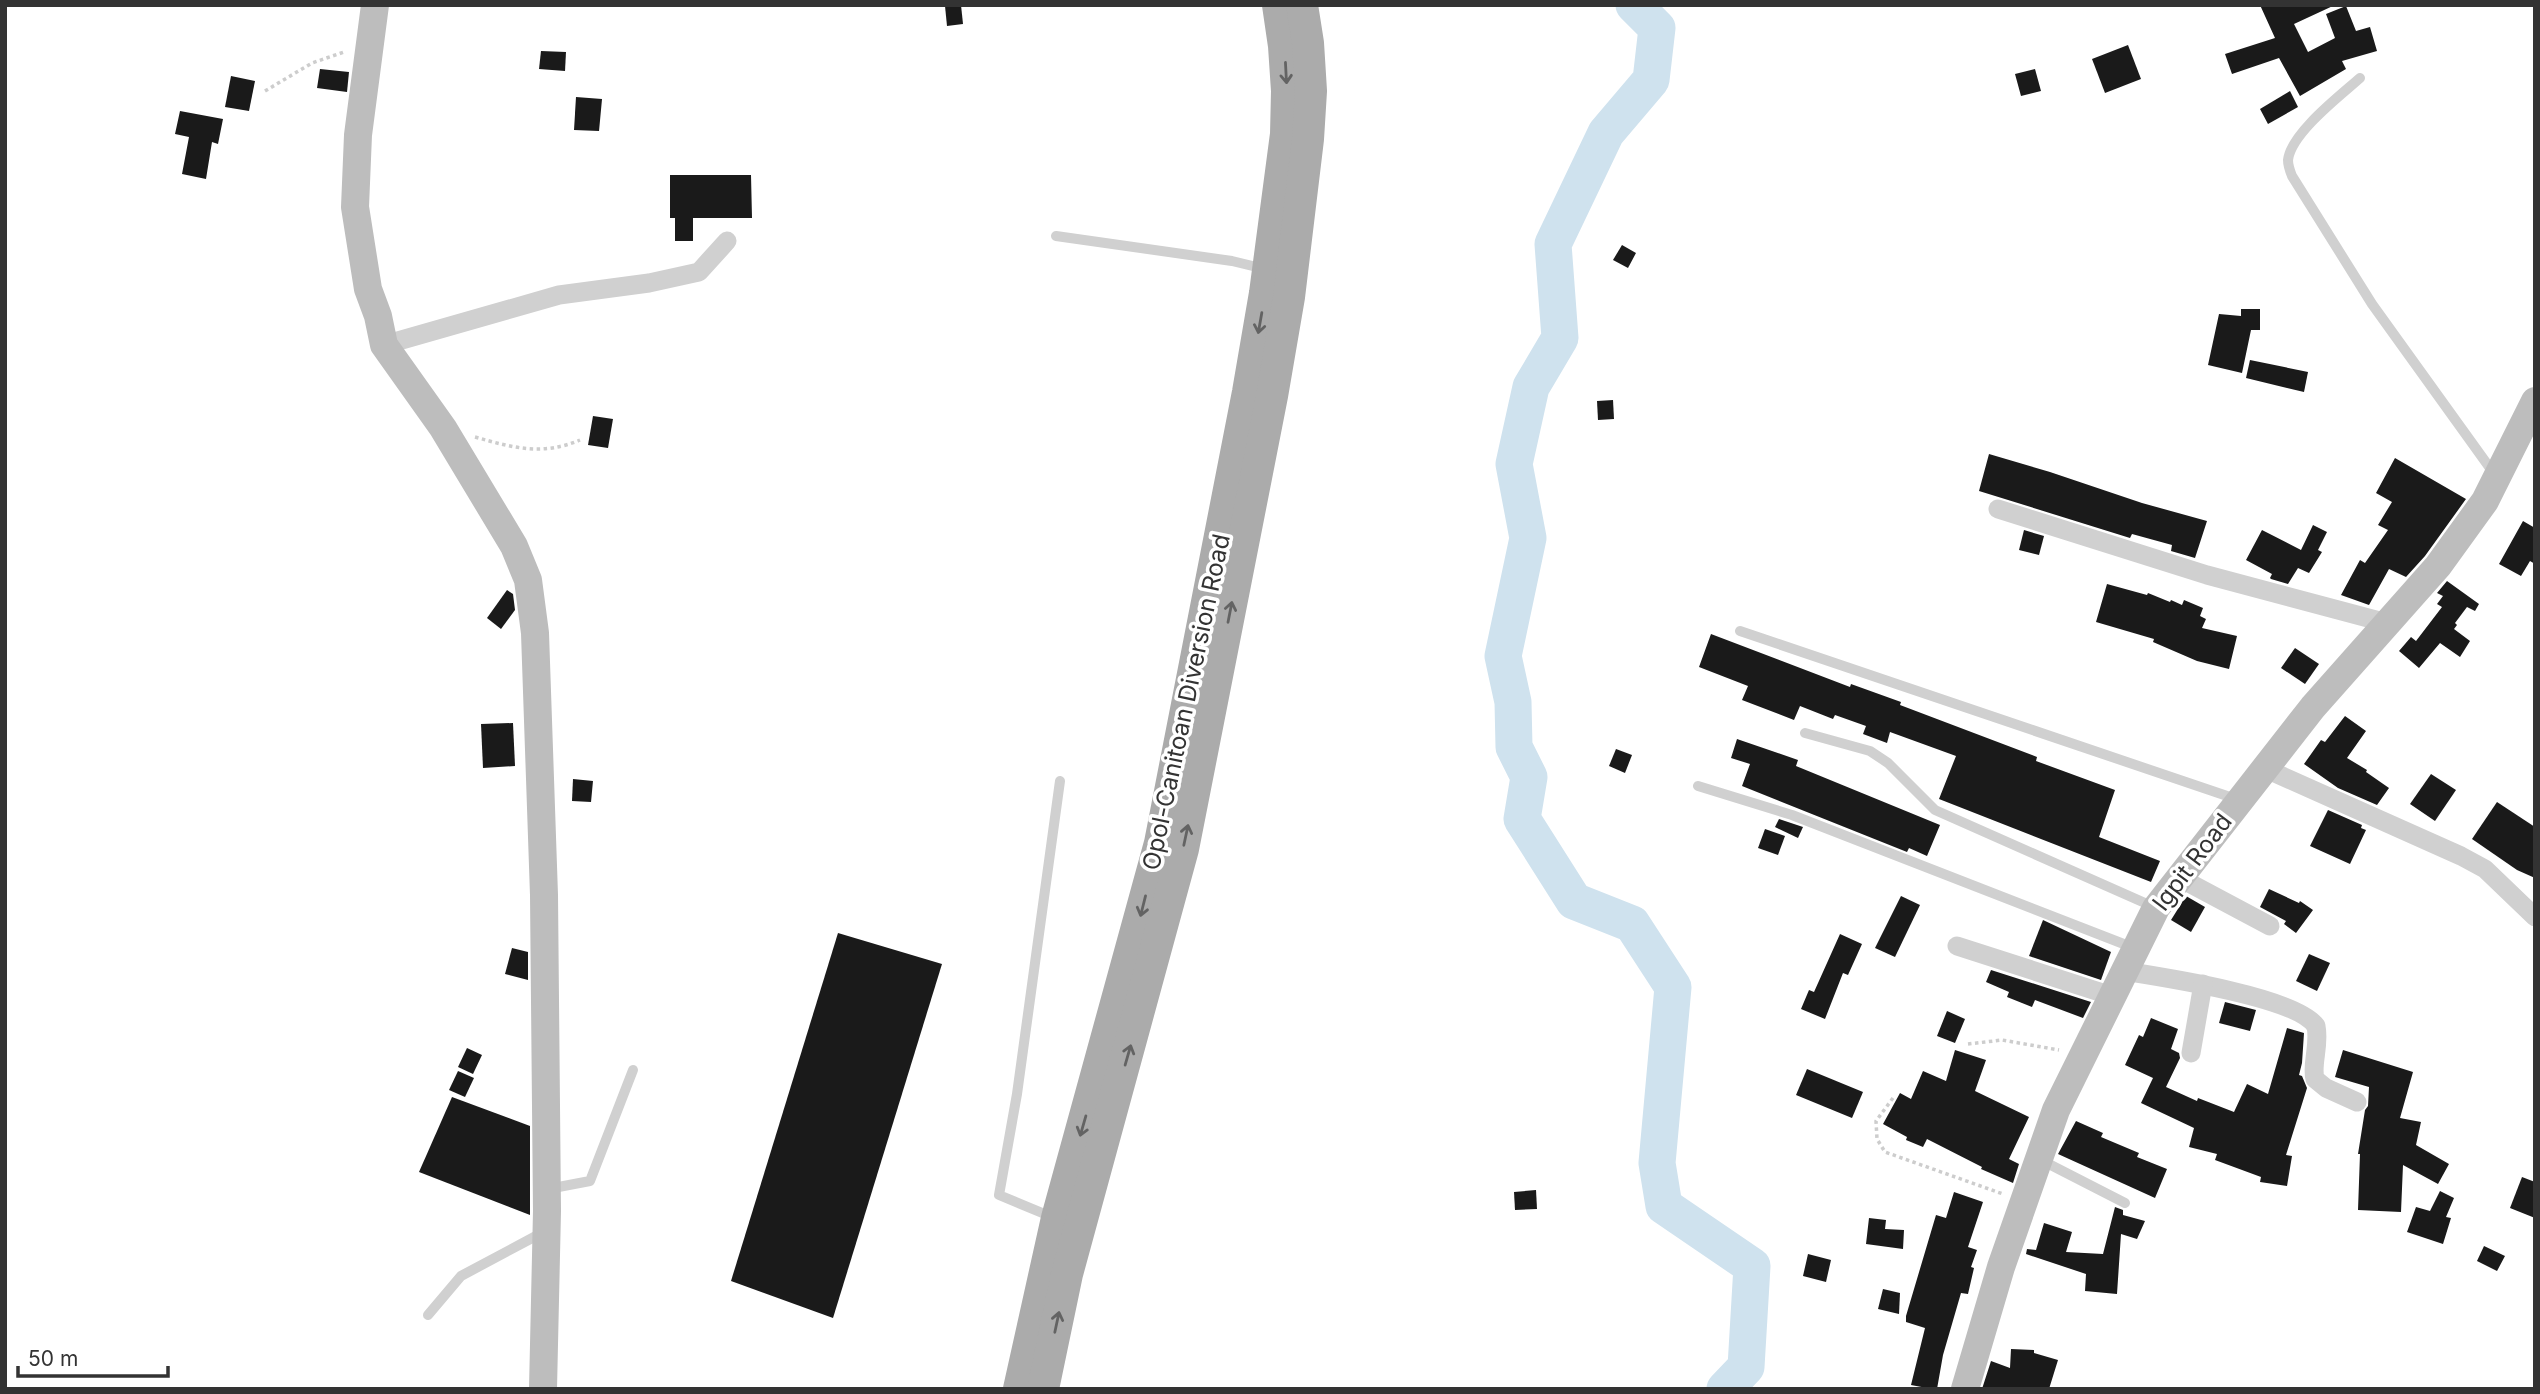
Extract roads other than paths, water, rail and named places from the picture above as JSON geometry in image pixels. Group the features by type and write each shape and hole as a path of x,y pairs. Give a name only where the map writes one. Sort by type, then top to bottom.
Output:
{"main road":[{"name":"Opol-Canitoan Diversion Road","path":"1019,1389 1056,1219 1160,843 1246,405 1269,270 1286,134 1287,91 1278,5"},
{"name":"Opol-Canitoan Diversion Road","path":"1043,1389 1070,1262 1183,849 1272,396 1289,297 1308,139 1311,91 1302,5"}],"street":[{"path":"375,5 358,135 355,206 368,289 378,316 384,345 443,428 514,546 528,580 534,633 544,881 547,1234 543,1389"},
{"path":"384,345 559,295 673,279 699,272 727,241"},
{"name":"Igpit Road","path":"1965,1389 2001,1267 2056,1110 2156,908 2313,707 2438,566 2485,501 2531,417"},
{"path":"1998,509 2207,575 2387,623"},
{"path":"2264,768 2485,869 2535,918"},
{"path":"2178,877 2270,926"},
{"path":"1957,946 2203,984 2300,1012 2312,1021 2317,1035 2315,1079 2326,1088 2357,1102"},
{"path":"2191,1053 2203,984"}],"lane":[{"path":"2360,78 2311,124 2292,146 2288,161 2292,176 2366,296 2498,478"},
{"path":"1056,236 1231,261 1269,270"},
{"path":"1740,631 2240,801"},
{"path":"1805,733 1870,751 1888,763 1935,810 2156,908"},
{"path":"1056,1219 999,1195 1017,1094 1060,781"},
{"path":"1698,786 1792,815 2124,972"},
{"path":"547,1189 590,1181 633,1070"},
{"path":"2038,1158 2125,1203"},
{"path":"428,1315 461,1276 536,1236 547,1234"}],"waterway":[{"path":"1634,5 1657,28 1651,80 1606,133 1553,244 1560,338 1531,387 1514,464 1528,538 1503,656 1513,702 1514,747 1529,777 1522,819 1574,901 1632,924 1673,987 1657,1163 1664,1206 1752,1266 1746,1367 1725,1389"}]}
